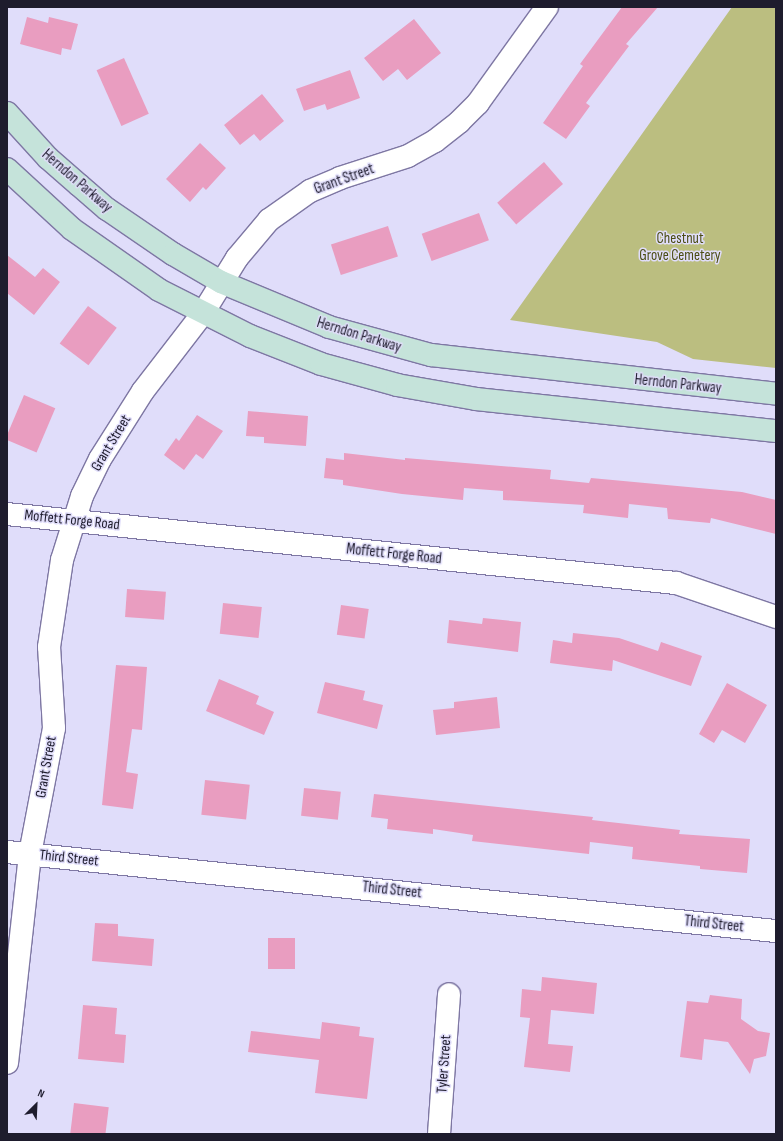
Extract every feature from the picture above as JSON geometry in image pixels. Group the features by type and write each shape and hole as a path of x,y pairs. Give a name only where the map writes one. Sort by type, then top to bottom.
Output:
{"main road":[{"name":"Herndon Parkway","path":"7,113 48,158 107,209 173,254 222,282 329,327 431,355 776,394"},
{"path":"7,169 72,229 159,290 250,336 321,364 397,385 476,399 776,431"}],"street":[{"name":"Grant Street","path":"7,1063 30,854 54,728 49,647 62,560 72,521 82,496 104,453 143,391 204,313 245,247 269,220 310,191 340,178 408,156 435,141 459,122 478,102 547,7"},
{"name":"Moffett Forge Road","path":"7,514 676,583 776,617"},
{"name":"Third Street","path":"7,852 776,931"},
{"name":"Tyler Street","path":"439,1134 449,994"}],"green space":[{"name":"Chestnut Grove Cemetery","path":"732,7 776,7 776,368 693,359 657,342 510,320"}],"building":[{"path":"622,7 658,7 626,44 629,46 586,103 590,106 566,139 543,123 583,66 580,64"},
{"path":"27,17 48,23 49,17 78,24 71,50 62,48 61,55 20,44"},
{"path":"414,19 441,53 407,80 398,69 383,81 364,58"},
{"path":"124,58 149,114 121,126 97,70"},
{"path":"350,70 360,98 327,110 325,104 304,111 296,89"},
{"path":"262,94 284,121 260,141 254,134 240,145 224,125"},
{"path":"200,143 226,168 206,190 203,187 190,202 166,179"},
{"path":"544,162 563,184 516,225 497,203"},
{"path":"479,213 489,240 432,261 422,234"},
{"path":"388,226 398,256 341,275 331,245"},
{"path":"7,255 35,277 43,268 60,282 34,315 7,293"},
{"path":"88,306 117,328 88,365 60,344"},
{"path":"24,395 55,408 37,452 7,440 7,435"},
{"path":"248,411 308,416 306,446 264,443 264,437 246,436"},
{"path":"197,415 223,431 203,459 196,454 184,470 164,455 176,438 179,441"},
{"path":"344,453 405,460 405,458 551,470 550,479 589,483 591,478 742,492 776,500 776,534 711,518 710,523 668,519 667,508 629,504 628,518 583,513 584,505 503,500 503,491 464,488 463,500 402,494 343,485 343,480 324,478 326,458 344,460"},
{"path":"127,589 166,592 164,620 125,617"},
{"path":"223,603 262,607 259,638 220,634"},
{"path":"341,605 369,609 365,639 337,635"},
{"path":"483,618 521,622 518,652 447,643 449,620 482,624"},
{"path":"573,633 619,638 658,651 661,642 702,656 691,686 613,660 612,671 550,663 553,640 572,643"},
{"path":"116,665 147,667 142,730 132,729 126,772 138,774 133,809 102,805"},
{"path":"219,679 259,696 256,704 274,712 264,735 206,711"},
{"path":"325,682 365,691 363,700 383,705 377,729 317,713"},
{"path":"727,683 767,705 745,743 722,730 714,743 699,734"},
{"path":"497,697 500,728 436,735 433,710 454,708 454,702"},
{"path":"205,780 250,785 246,820 201,815"},
{"path":"304,788 341,792 338,820 301,816"},
{"path":"374,794 593,817 592,820 680,830 679,834 750,839 747,873 700,869 700,866 632,859 633,847 590,842 589,854 472,841 473,835 433,829 433,834 387,829 388,819 371,817"},
{"path":"95,923 118,924 118,936 154,939 152,966 92,961"},
{"path":"268,938 295,938 295,969 268,969"},
{"path":"542,977 597,983 594,1014 551,1010 548,1044 573,1046 570,1072 524,1067 530,1018 520,1017 522,989 541,991"},
{"path":"710,995 742,999 741,1019 758,1031 770,1033 766,1056 754,1059 750,1074 728,1042 704,1039 702,1060 680,1057 687,1001 708,1003"},
{"path":"83,1005 117,1008 115,1034 126,1035 124,1063 78,1059"},
{"path":"322,1022 360,1027 359,1036 374,1038 367,1099 315,1093 319,1060 248,1052 251,1031 320,1039"},
{"path":"74,1103 109,1107 105,1134 70,1134"}]}
